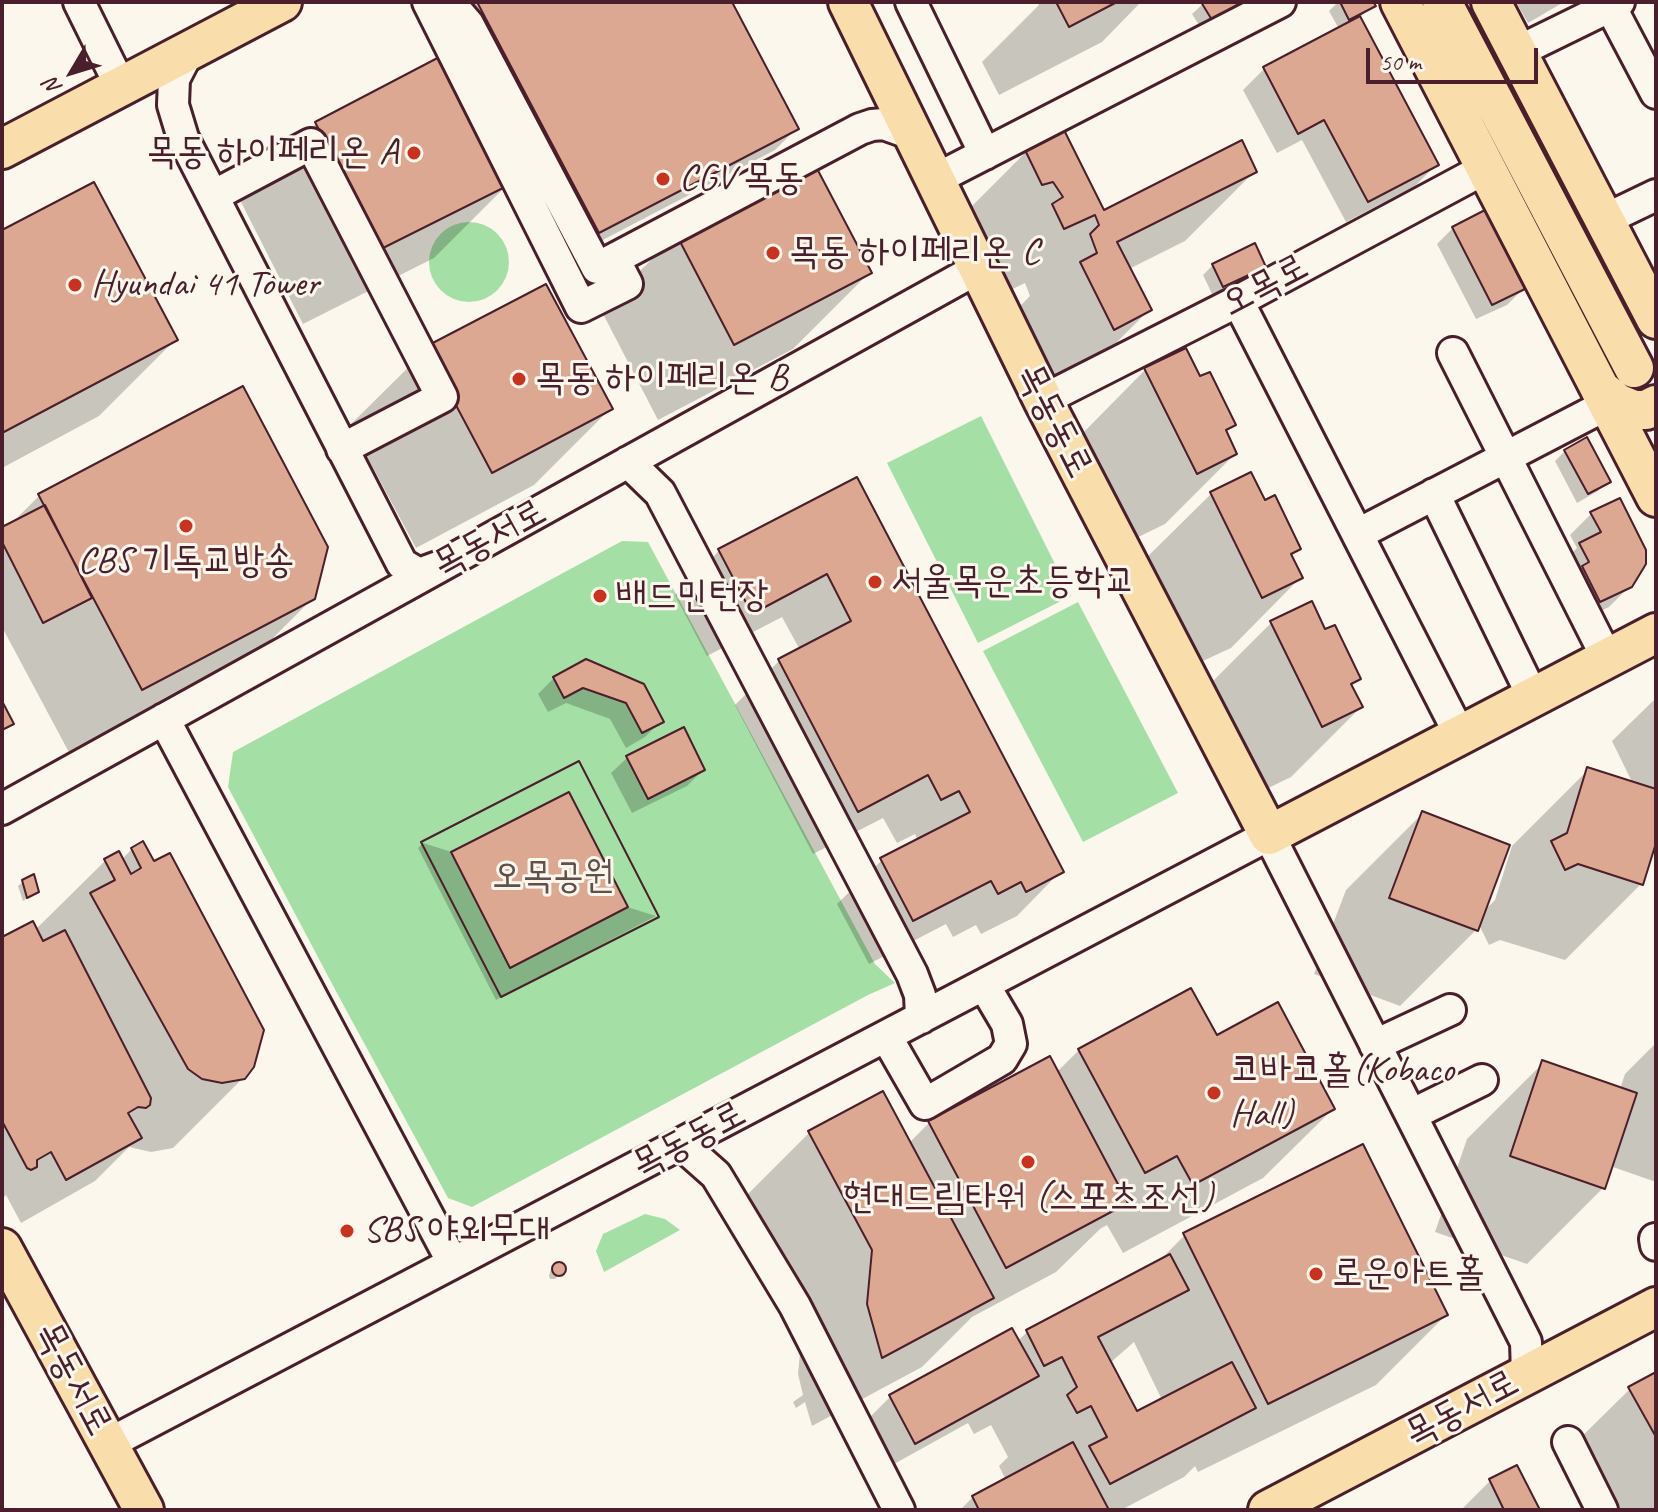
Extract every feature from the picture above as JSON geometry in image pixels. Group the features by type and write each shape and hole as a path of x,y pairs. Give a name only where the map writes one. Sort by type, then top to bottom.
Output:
{"main road":[{"path":"2,149 282,2"},
{"name":"목동동로","path":"848,2 1043,400 1269,835 1656,633"},
{"path":"1400,2 1656,497"},
{"path":"1442,2 1634,368"},
{"path":"1491,2 1656,319"},
{"path":"1604,396 1634,410 1646,410 1656,405"},
{"name":"목동서로","path":"2,1248 144,1510"},
{"name":"목동서로","path":"1268,1510 1656,1307"}],"street":[{"path":"79,2 121,87"},
{"path":"428,2 581,307 627,284 614,259"},
{"path":"449,2 468,24 597,268 860,129 884,124 912,134"},
{"path":"911,2 985,154"},
{"path":"934,180 1280,2"},
{"path":"1517,52 1612,4 1656,93"},
{"path":"188,52 174,79 173,105 183,138 402,564 419,574 439,567"},
{"path":"213,196 311,144 435,383 442,397 342,449"},
{"name":"오목로","path":"1043,400 1238,301 1486,168"},
{"path":"1604,220 1656,195"},
{"name":"목동서로","path":"2,809 977,269"},
{"path":"1238,301 1460,735"},
{"path":"1453,353 1607,658"},
{"path":"1358,534 1505,456 1604,396"},
{"path":"628,462 660,493 912,974 920,995 921,1018"},
{"path":"1434,494 1533,697"},
{"path":"164,719 453,1263"},
{"path":"1269,835 1526,1342 1527,1374"},
{"name":"목동동로","path":"108,1444 1269,835"},
{"path":"886,1036 925,1104 1002,1059 1011,1044 1007,1024 984,985"},
{"path":"1375,1045 1450,1010"},
{"path":"1411,1115 1482,1080"},
{"path":"681,1144 716,1175 795,1306 899,1510"},
{"path":"1568,1442 1602,1510"}],"green space":[{"path":"469,222 484,225 497,234 506,247 509,262 506,277 497,290 484,299 469,302 454,299 441,290 432,277 429,262 432,247 441,234 454,225"},
{"path":"981,416 1071,596 978,643 887,463"},
{"name":"오목공원","path":"622,541 648,542 875,964 895,983 472,1207 448,1198 228,787 233,752"},
{"path":"1078,602 1178,793 1083,842 983,651"},
{"path":"645,1214 665,1219 680,1230 604,1272 596,1251 603,1234"}],"building":[{"path":"477,2 732,2 799,129 599,233"},
{"path":"1056,2 1117,2 1069,27"},
{"path":"1201,2 1242,2 1212,20"},
{"path":"1340,2 1373,2 1376,6 1349,20"},
{"path":"1360,16 1439,165 1368,202 1324,120 1298,134 1263,67"},
{"name":"목동 하이페리온 A","path":"447,53 513,183 379,250 315,122"},
{"path":"1064,130 1104,210 1242,140 1257,172 1117,242 1152,310 1114,330 1080,262 1097,253 1090,234 1099,225 1095,215 1064,229 1052,204 1063,197 1053,182 1042,185 1025,150"},
{"name":"목동 하이페리온 C","path":"813,161 872,273 734,345 675,232"},
{"name":"Hyundai 41 Tower","path":"94,182 178,340 2,433 2,230"},
{"path":"1485,210 1525,289 1492,305 1452,227"},
{"path":"1255,243 1266,267 1223,287 1212,264"},
{"name":"목동 하이페리온 B","path":"546,284 613,409 492,473 425,347"},
{"path":"1186,348 1200,376 1210,372 1236,425 1226,430 1237,454 1197,474 1144,368"},
{"name":"CBS 기독교방송","path":"243,386 328,547 315,599 142,690 38,494"},
{"path":"1587,437 1611,482 1588,494 1564,450"},
{"path":"1251,472 1265,500 1275,495 1301,549 1291,554 1303,578 1262,598 1210,492"},
{"path":"857,477 1064,872 1026,892 1021,882 998,894 991,881 913,921 880,858 970,812 959,791 941,800 928,775 858,812 778,659 851,621 827,574 752,614 718,549"},
{"path":"1620,498 1646,550 1646,564 1632,587 1600,602 1582,566 1589,562 1579,543 1601,532 1590,512"},
{"path":"45,505 92,598 43,623 2,542 2,527"},
{"path":"1312,601 1325,629 1335,625 1361,679 1351,684 1363,707 1322,727 1270,621"},
{"path":"586,659 644,684 664,722 642,733 626,703 583,688 564,698 553,677"},
{"path":"2,701 14,724 2,730"},
{"path":"684,727 705,770 648,799 626,756"},
{"name":"오목공원","path":"579,761 659,917 501,997 421,842","holes":["569,792 628,907 510,968 451,852"]},
{"path":"579,761 659,917 501,997 421,842"},
{"path":"1587,767 1656,789 1656,843 1643,885 1578,864 1565,870 1551,841 1567,833"},
{"path":"1422,811 1510,845 1478,931 1389,898"},
{"path":"143,841 154,861 170,853 264,1030 254,1067 245,1079 222,1083 202,1079 188,1069 90,893 115,880 104,859 119,851 131,874 141,868 131,848"},
{"path":"34,874 39,892 27,898 22,880"},
{"path":"33,921 43,941 65,930 151,1098 146,1108 138,1107 128,1113 142,1138 66,1180 51,1152 37,1160 37,1167 27,1168 2,1121 2,937"},
{"path":"1191,988 1217,1035 1278,1002 1335,1109 1193,1185 1177,1156 1145,1173 1078,1049"},
{"name":"현대드림타워 (스포츠조선)","path":"1050,1056 1128,1203 1006,1268 928,1121"},
{"path":"1542,1060 1637,1093 1605,1189 1510,1156"},
{"path":"883,1091 994,1298 882,1358 867,1304 872,1250 808,1131"},
{"name":"로운아트홀","path":"1363,1144 1448,1315 1268,1404 1183,1233"},
{"path":"1170,1254 1189,1290 1098,1337 1137,1411 1232,1362 1256,1408 1110,1484 1089,1446 1107,1437 1091,1406 1077,1413 1067,1395 1077,1387 1062,1357 1044,1366 1026,1330"},
{"path":"559,1262 566,1269 559,1276 552,1269"},
{"path":"1012,1328 1039,1376 915,1444 889,1395"},
{"path":"1656,1372 1656,1437 1628,1387"},
{"path":"1073,1442 1109,1510 979,1510 972,1496"},
{"path":"1517,1465 1540,1510 1504,1510 1489,1479"}],"place":[{"name":"목동 하이페리온 A","path":"414,153"},
{"name":"CGV 목동","path":"663,179"},
{"name":"목동 하이페리온 C","path":"773,253"},
{"name":"Hyundai 41 Tower","path":"75,285"},
{"name":"목동 하이페리온 B","path":"519,379"},
{"name":"CBS 기독교방송","path":"186,526"},
{"name":"서울목운초등학교","path":"875,582"},
{"name":"배드민턴장","path":"600,596"},
{"name":"코바코홀(Kobaco Hall)","path":"1214,1093"},
{"name":"현대드림타워 (스포츠조선)","path":"1028,1162"},
{"name":"SBS 야외무대","path":"347,1231"},
{"name":"로운아트홀","path":"1316,1274"}]}
